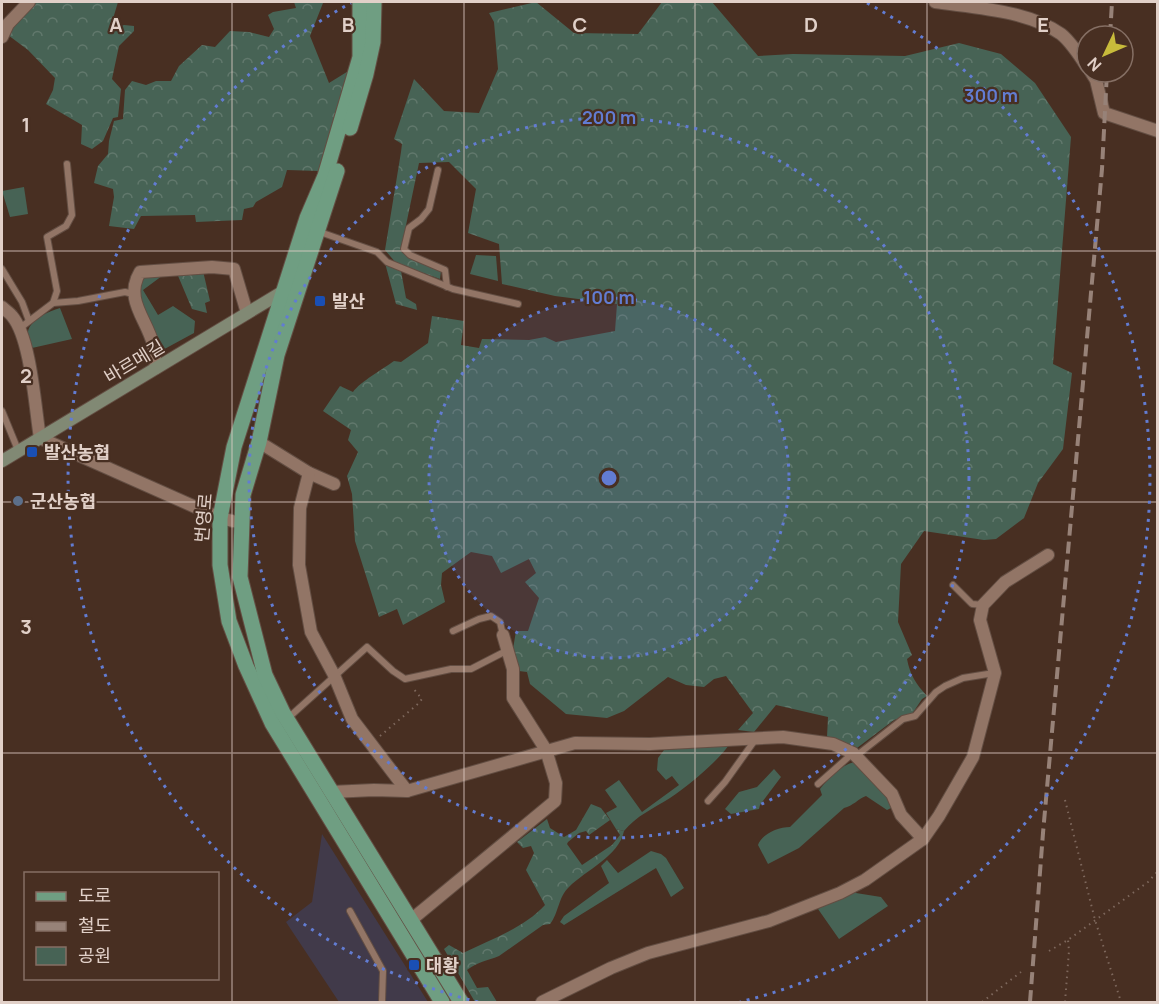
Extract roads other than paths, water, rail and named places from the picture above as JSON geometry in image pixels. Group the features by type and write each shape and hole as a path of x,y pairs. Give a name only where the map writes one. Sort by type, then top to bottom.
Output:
{"main road":[{"name":"번영로","path":"360,2 360,57 325,176 307,218 234,447 220,518 220,565 229,621 246,666 272,723 442,1002"},
{"name":"번영로","path":"374,2 373,42 366,74 277,355 259,442 243,495 240,577 265,675 286,719 461,1002"}],"street":[{"path":"3,31 29,2"},
{"path":"935,2 1011,15 1035,22 1062,35 1075,52"},
{"path":"1097,84 1104,113 1158,131"},
{"path":"156,368 153,344 133,294 134,283 140,272 212,267 234,269 247,314"},
{"name":"바르메길","path":"2,461 284,291"},
{"path":"2,307 24,325 40,438 220,518 241,524"},
{"path":"259,442 309,473 334,484"},
{"path":"309,473 300,508 299,566 311,632 334,675 352,719 407,791"},
{"path":"543,1002 611,968 648,953 769,921 840,893 865,880 923,839 973,757 995,673 980,620 983,605 1005,582 1048,555"},
{"path":"411,920 555,801 556,783 546,750 513,698 513,669 503,635"},
{"path":"331,792 407,791 575,742 650,744 783,737 833,744 854,754 892,794 901,814 923,839"}],"lane":[{"path":"24,325 52,303 57,291 47,237 66,226 72,215 67,164"},
{"path":"438,170 429,209 422,219 409,228 404,249 410,255 445,270 447,286"},
{"path":"317,231 377,252 387,262 447,286 518,304"},
{"path":"2,269 22,302 24,325"},
{"path":"52,303 78,301 125,292 133,294"},
{"path":"2,411 19,451"},
{"path":"953,585 972,604 983,605"},
{"path":"453,631 491,616 500,622 503,635"},
{"path":"286,719 367,647 405,679 451,669 471,669 506,651"},
{"path":"818,784 854,754 903,719 915,716 936,692 945,686 963,678 995,673"},
{"path":"708,801 725,782 755,739"},
{"path":"350,911 383,971 381,1002"}],"railway":[{"path":"1111,24 1112,2"},
{"path":"1030,1002 1102,169 1106,84"}],"place":[{"name":"발산","path":"320,301"},
{"name":"발산농협","path":"32,452"},
{"name":"군산농협","path":"18,501"},
{"name":"대황","path":"414,965"}]}
